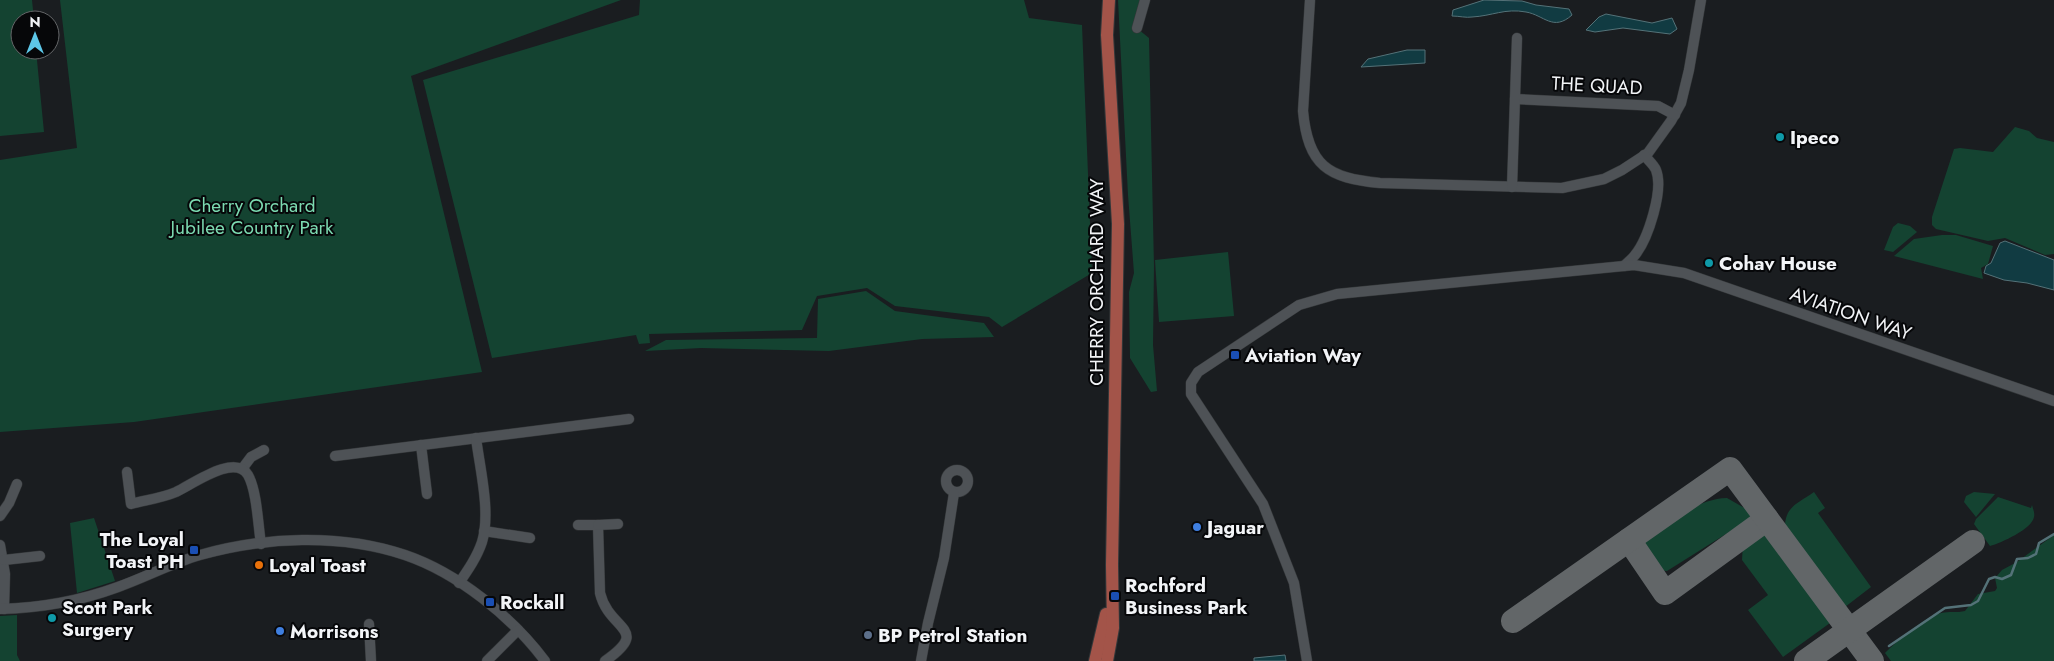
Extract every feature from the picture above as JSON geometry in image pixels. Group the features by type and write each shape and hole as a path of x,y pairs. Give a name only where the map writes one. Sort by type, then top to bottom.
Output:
{"main road":[{"path":"1102,0 1103,21 1107,35"},
{"name":"CHERRY ORCHARD WAY","path":"1107,661 1113,628 1112,565 1118,224 1107,35 1109,0"},
{"name":"CHERRY ORCHARD WAY","path":"1095,661 1104,628 1112,565"}],"street":[{"path":"1137,28 1145,0"},
{"path":"1310,0 1303,111 1306,137 1310,149 1318,160 1339,176 1357,181 1562,188 1604,179 1644,155 1659,139 1681,103 1689,70 1701,0"},
{"path":"1512,187 1517,38"},
{"name":"THE QUAD","path":"1515,99 1658,106 1675,115"},
{"path":"1624,266 1637,254 1654,212 1658,193 1656,168 1644,155"},
{"name":"AVIATION WAY","path":"1307,661 1294,583 1262,504 1191,394 1191,383 1198,372 1299,305 1337,294 1634,265 1684,274 2054,401"},
{"path":"334,456 629,419"},
{"path":"459,583 479,551 484,531 485,508 476,438"},
{"path":"421,445 427,494"},
{"path":"242,469 251,457 264,450"},
{"path":"127,472 131,504 171,493 221,469 231,467 242,469 247,474 252,488 260,544"},
{"path":"0,516 9,503 17,484"},
{"path":"921,661 944,558 954,492"},
{"path":"578,525 618,524"},
{"path":"598,525 600,593 602,602 606,610 627,636 627,641 622,648 604,661"},
{"path":"484,531 530,538"},
{"path":"0,544 4,560 2,609 31,608 76,599 121,586 199,556 227,549 260,544 324,541 374,547 406,556 434,568 485,600 518,630 545,661"},
{"path":"4,560 40,556"},
{"path":"369,624 371,661"},
{"path":"487,661 518,630"}],"green space":[{"path":"0,0 32,0 33,10 10,10 10,60 37,60 44,132 0,136"},
{"name":"Cherry Orchard Jubilee Country Park","path":"60,0 621,0 411,76 482,372 134,422 0,432 0,160 77,148"},
{"path":"640,0 1024,0 1029,18 1082,25 1092,273 1002,327 989,317 895,306 867,288 817,296 802,330 649,334 650,343 639,344 636,335 492,358 423,80 639,15"},
{"path":"1118,0 1141,0 1133,25 1149,38 1154,266 1153,345 1157,391 1151,392 1130,358 1129,292 1134,273"},
{"path":"2015,127 2029,131 2037,138 2054,142 2054,254 2045,255 2005,238 1988,241 1936,229 1932,225 1932,217 1954,149 1993,152"},
{"path":"1898,223 1910,226 1917,232 1893,252 1884,250 1893,227"},
{"path":"1956,235 1993,246 1988,264 1981,268 1983,279 1894,256 1914,239"},
{"path":"1228,252 1234,316 1159,322 1155,260"},
{"path":"866,291 895,311 984,323 994,337 922,339 829,351 701,348 645,351 666,340 817,338 818,299"},
{"path":"1814,492 1825,508 1818,513 1871,587 1845,607 1785,527 1787,514 1790,510 1798,502"},
{"path":"1974,492 1995,494 1976,517 1964,502 1966,496"},
{"path":"1998,497 2031,508 2032,505 2034,517 2032,522 2022,531 1990,546 1974,524 1976,519"},
{"path":"1727,498 1748,510 1753,517 1667,571 1656,570 1641,550 1643,542 1693,508 1715,499"},
{"path":"94,518 115,581 77,593 70,523"},
{"path":"1759,533 1767,536 1830,623 1783,657 1748,610 1768,595 1742,560 1743,544"},
{"path":"2054,535 2054,661 1891,661 1885,653 1926,620 1941,613 1965,611 1978,594 1995,591 1997,588 1995,578 2002,570 2017,562"},
{"path":"17,615 17,655 20,661 0,661 0,616"}],"water":[{"path":"1484,0 1522,1 1536,5 1569,9 1572,15 1559,22 1549,21 1526,12 1518,11 1470,17 1452,16 1453,10"},
{"path":"1606,14 1652,23 1672,18 1677,29 1670,34 1623,28 1595,32 1586,30 1599,17"},
{"path":"1407,50 1425,50 1425,63 1361,67 1368,59"},
{"path":"2005,241 2054,260 2054,290 2027,283 2004,280 1984,273 1986,266 1991,263 2000,243"},
{"path":"1285,655 1286,661 1254,661 1254,658"}],"waterway":[{"path":"1889,646 1945,608 1971,605 1978,601 1989,579 1995,577 2002,579 2011,575 2017,559 2028,558 2036,554 2039,543 2054,534"}],"taxiway":[{"path":"1513,621 1730,469 1872,661"},
{"path":"1629,540 1665,593 1767,519"},
{"path":"1806,661 1973,542"}],"place":[{"name":"Ipeco","path":"1780,137"},
{"name":"Cohav House","path":"1709,263"},
{"name":"Aviation Way","path":"1235,355"},
{"name":"Jaguar","path":"1197,527"},
{"name":"The Loyal Toast PH","path":"194,550"},
{"name":"Loyal Toast","path":"259,565"},
{"name":"Rochford Business Park","path":"1115,596"},
{"name":"Rockall","path":"490,602"},
{"name":"Scott Park Surgery","path":"52,618"},
{"name":"Morrisons","path":"280,631"},
{"name":"BP Petrol Station","path":"868,635"}]}
